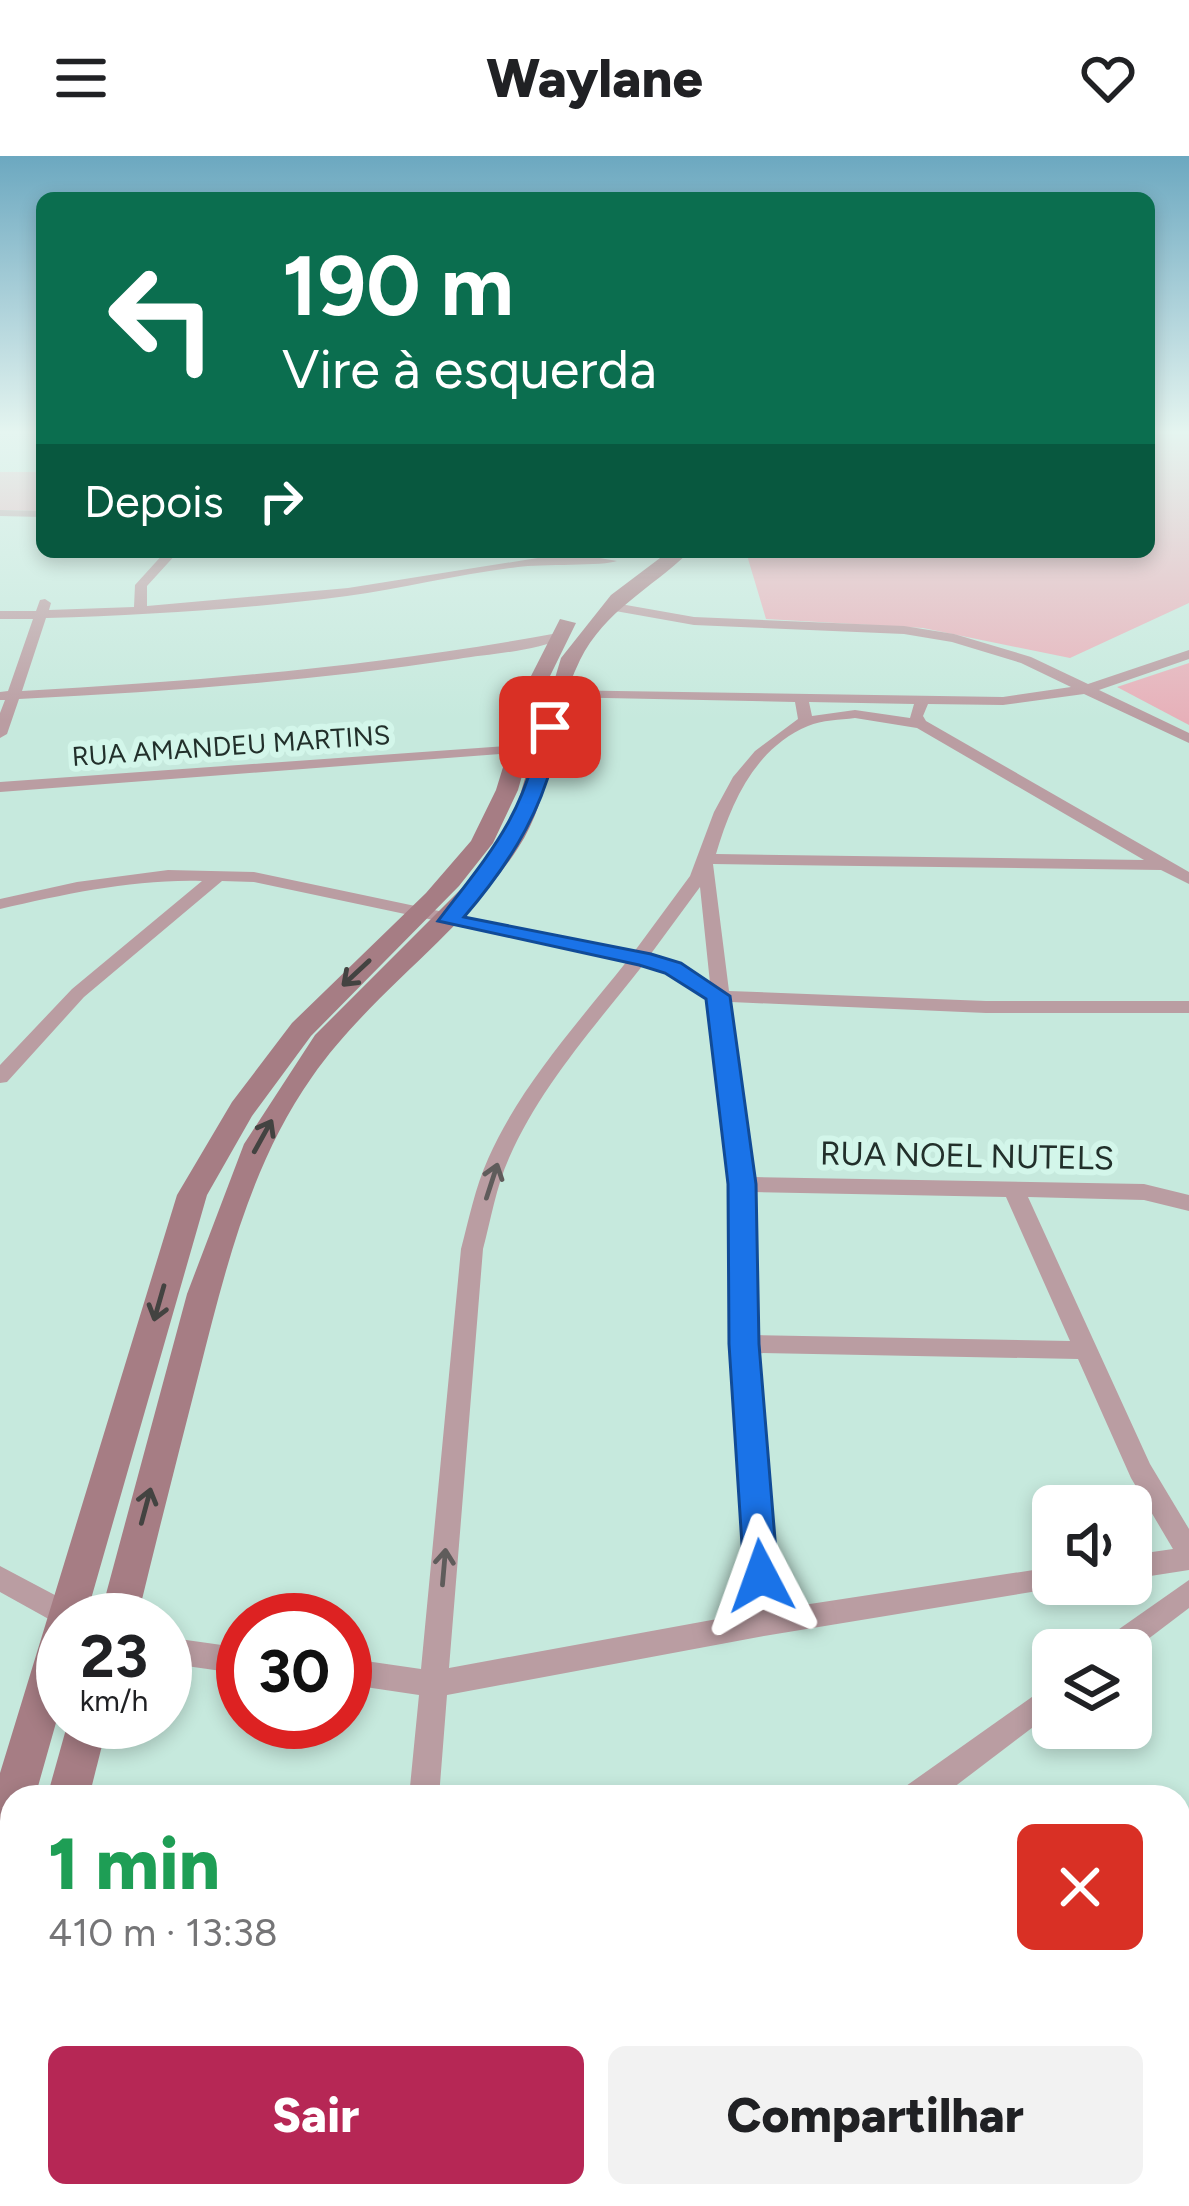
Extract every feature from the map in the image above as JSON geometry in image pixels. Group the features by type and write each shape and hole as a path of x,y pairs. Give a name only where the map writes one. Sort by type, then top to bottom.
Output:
{"main road":[{"path":"125,1593 232,1194 302,1071 434,918 484,839 527,754 551,680 558,637 615,560 645,558"},
{"path":"551,680 586,629 659,558"},
{"path":"76,1593 193,1195 223,1135 288,1045 434,918"},
{"path":"18,1785 36,1726"},
{"path":"71,1785 81,1749"}],"street":[{"path":"140,603 150,570 165,558"},
{"path":"140,603 488,558"},
{"path":"0,615 347,592 572,560 615,560"},
{"path":"0,603 43,609"},
{"path":"610,606 694,621 920,632 1026,660 1189,739"},
{"path":"0,734 8,696 43,609"},
{"path":"8,696 233,682 488,651 558,637"},
{"path":"488,651 510,653 551,680 801,698 923,700 1004,700 1088,689 1189,653"},
{"path":"801,698 806,721"},
{"path":"921,724 916,716 923,700"},
{"path":"425,1785 472,1249 489,1187 504,1146 538,1092 643,959 706,862 740,770 806,721 855,714 921,724 1189,879"},
{"name":"RUA AMANDEU MARTINS","path":"0,787 466,754 527,754"},
{"path":"706,862 1165,865"},
{"path":"706,862 742,1184 744,1344 764,1623"},
{"path":"0,904 77,887 168,875 219,875 311,886 434,918 643,959 673,968 718,996 986,1007 1189,1007"},
{"path":"0,1077 78,993 219,875"},
{"name":"RUA NOEL NUTELS","path":"742,1184 1144,1192 1189,1203"},
{"path":"1013,1188 1140,1470 1189,1556 1152,1563"},
{"path":"744,1344 1084,1350"},
{"path":"0,1578 36,1601"},
{"path":"372,1676 434,1684 764,1623 1032,1582"},
{"path":"1140,1629 1189,1592"},
{"path":"933,1785 1032,1710"}],"shaded area":[{"path":"1155,529 1189,529 1189,603 1070,658 923,628 766,619 748,558 1155,558"},
{"path":"1189,663 1189,725 1117,687"}],"route":[{"path":"550,727 544,769 523,821 487,877 449,921 643,959 673,968 718,996 742,1184 744,1344 761,1576"}]}
